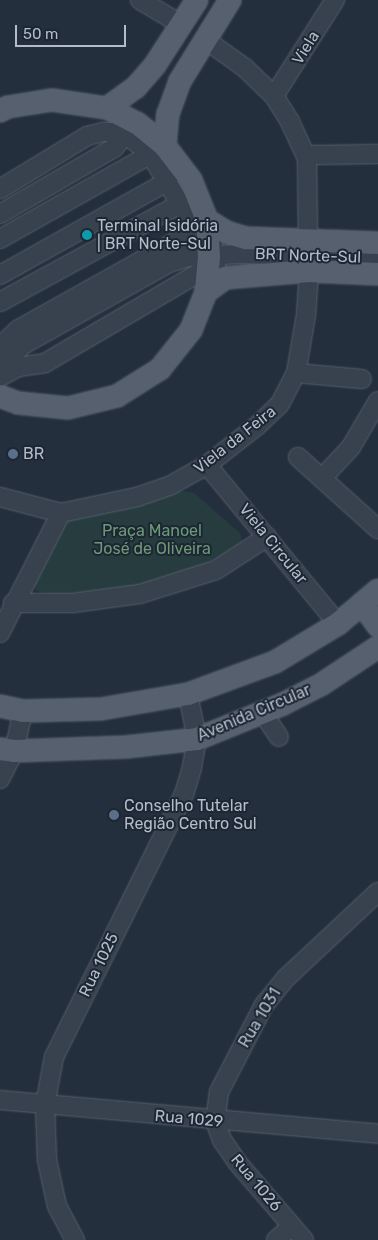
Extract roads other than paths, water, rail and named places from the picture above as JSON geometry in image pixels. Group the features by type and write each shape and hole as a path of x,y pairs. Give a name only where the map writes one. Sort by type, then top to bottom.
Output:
{"main road":[{"path":"108,108 136,87 154,65 197,0"},
{"path":"157,151 180,81 230,0"},
{"path":"0,111 8,107 52,100 108,108 137,123 157,151 191,180 207,243 206,292 191,330 160,369 117,396 68,408 6,405"},
{"path":"207,243 226,232 246,238 378,243"},
{"path":"206,292 226,278 309,271 378,274"},
{"path":"0,706 23,711 101,709 188,694 275,662 338,624 370,597 378,626"},
{"name":"Avenida Circular","path":"7,750 126,747 197,739 322,684 378,647"}],"street":[{"path":"140,0 182,25"},
{"name":"Viela","path":"274,96 335,0"},
{"path":"206,40 245,68 274,96 290,122 306,158 308,240"},
{"path":"0,189 87,136 103,132 116,140 134,141 157,151 168,181 180,204 207,243 224,251 238,254"},
{"path":"0,214 116,140"},
{"path":"0,239 157,151"},
{"path":"306,158 315,155 378,154"},
{"path":"0,275 168,181"},
{"path":"0,302 180,204"},
{"path":"0,368 5,344 19,329 173,243 207,243 238,254"},
{"path":"5,344 169,263 187,257 207,243"},
{"path":"0,378 18,367 45,364 207,243"},
{"name":"BRT Norte-Sul","path":"238,254 378,258"},
{"name":"Viela da Feira","path":"0,497 61,514 137,497 171,485 207,465 258,425 280,404 296,373 306,315 309,271"},
{"path":"5,344 32,360 45,364"},
{"path":"296,373 362,379"},
{"path":"323,478 351,447 378,401"},
{"path":"298,457 378,529"},
{"name":"Viela Circular","path":"207,465 338,624"},
{"path":"0,632 13,603 61,514"},
{"path":"13,603 73,603 140,594 216,570 267,537"},
{"name":"Rua 1025","path":"75,1240 55,1197 47,1160 44,1105 54,1057 184,794 192,767 197,739 188,694"},
{"path":"0,779 7,750 23,711"},
{"path":"262,712 279,737"},
{"name":"Rua 1031","path":"215,1121 219,1092 264,1005 286,978 378,892"},
{"name":"Rua 1029","path":"0,1100 215,1121 378,1134"},
{"name":"Rua 1026","path":"215,1121 222,1140 236,1162 304,1240"},
{"path":"276,1240 292,1226"}],"place":[{"name":"Terminal Isidória | BRT Norte-Sul","path":"87,235"},
{"name":"BR","path":"13,454"},
{"name":"Conselho Tutelar Região Centro Sul","path":"114,815"}],"park label":[{"name":"Praça Manoel José de Oliveira","path":"152,540"}]}
